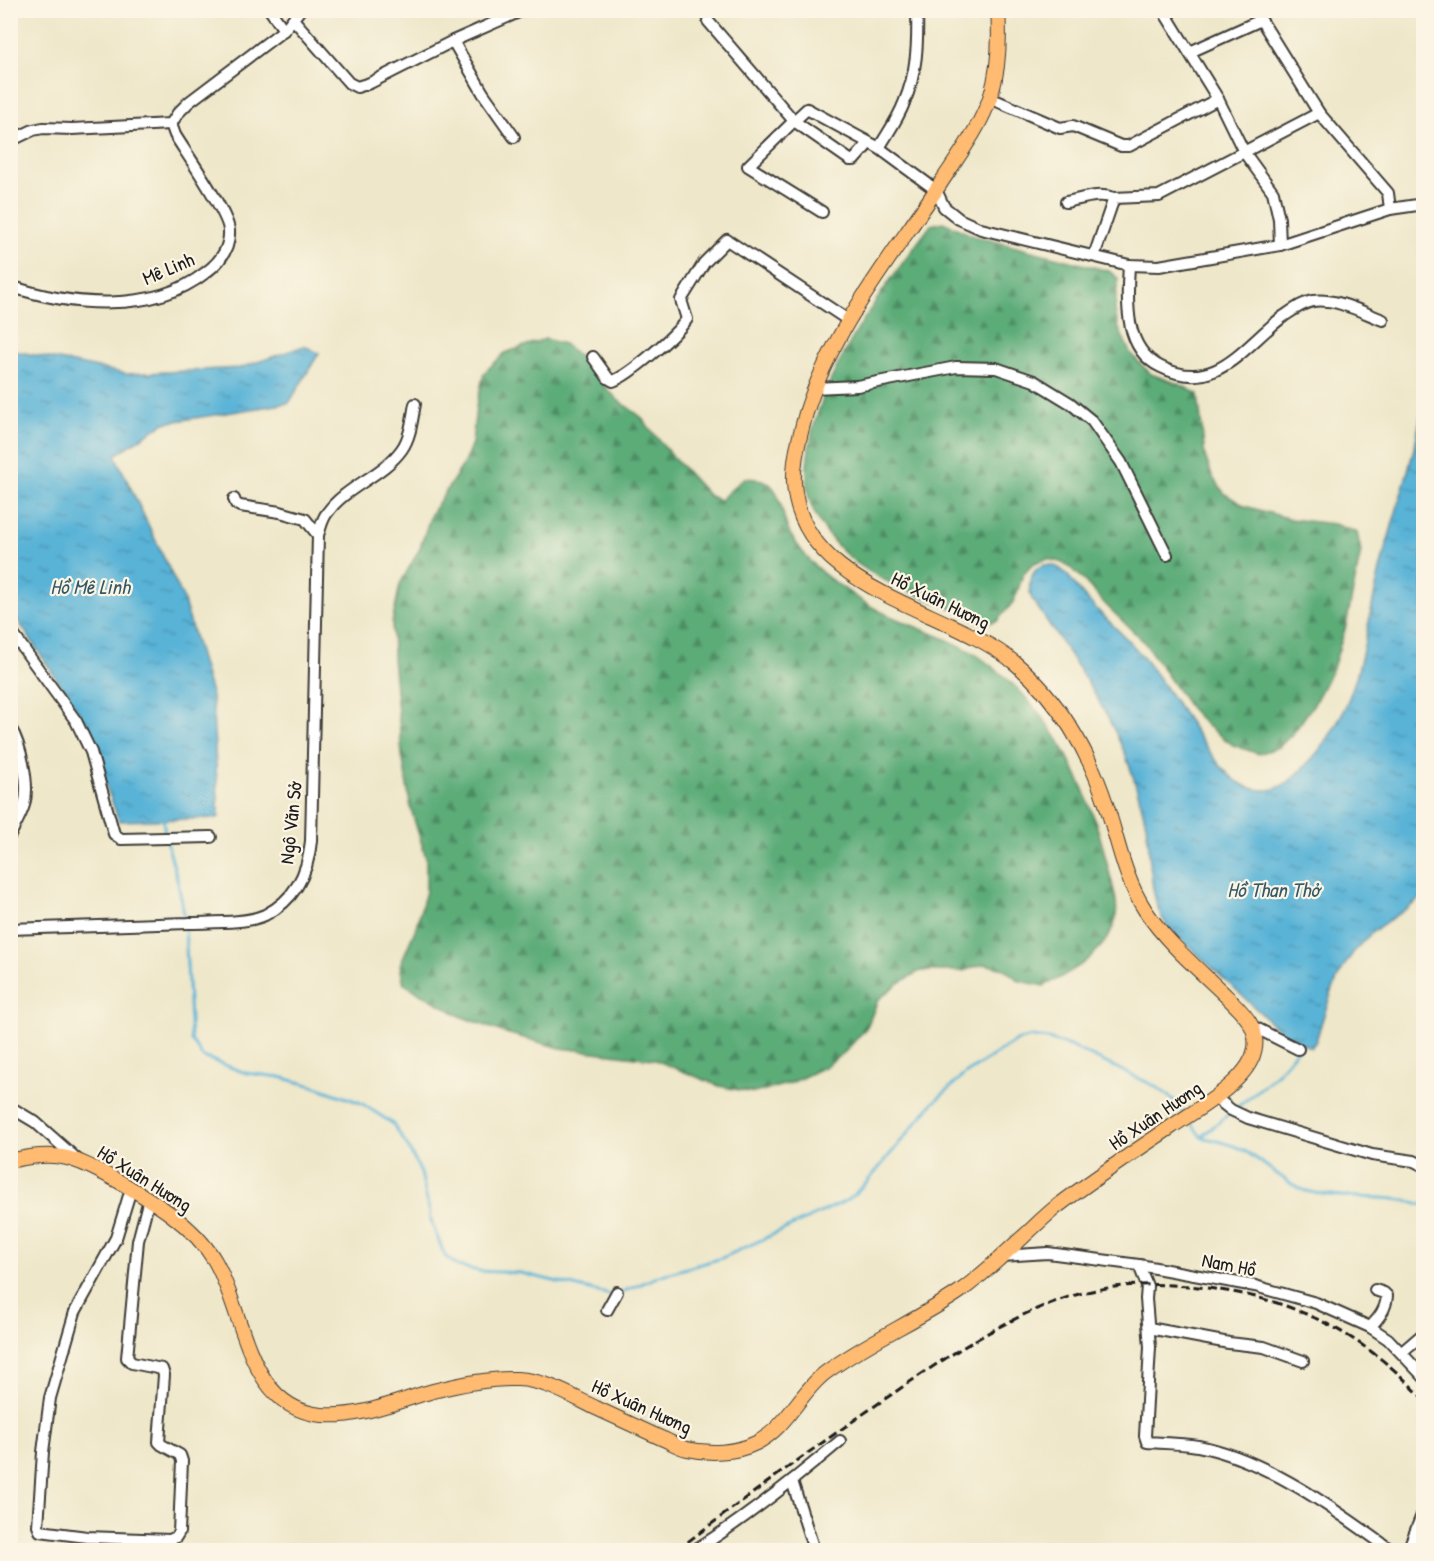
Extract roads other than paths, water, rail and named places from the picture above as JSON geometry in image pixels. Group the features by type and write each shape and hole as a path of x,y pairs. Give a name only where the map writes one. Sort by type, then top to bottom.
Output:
{"main road":[{"name":"Hồ Xuân Hương","path":"10,1161 31,1156 54,1155 78,1160 149,1199 185,1226 213,1258 233,1301 256,1366 269,1388 297,1408 327,1415 352,1413 468,1383 519,1379 544,1383 683,1448 713,1452 742,1449 763,1440 786,1420 817,1379 847,1358 961,1290 1052,1211 1212,1100 1250,1063 1256,1046 1252,1026 1238,1008 1167,939 1149,917 1136,896 1126,872 1103,794 1079,741 1041,686 1009,657 953,625 894,601 855,577 826,553 809,531 799,509 794,484 796,459 801,429 814,388 848,320 971,138 990,98 999,42 998,10"}],"street":[{"path":"270,10 284,30"},
{"path":"10,141 33,130 43,128 72,129 171,124 178,112 189,102 284,30 297,15 353,87 370,83 453,41 523,10"},
{"path":"879,148 904,105 910,87 916,63 916,10"},
{"path":"1163,10 1218,99 1244,152 1273,192 1279,219 1280,245"},
{"path":"1252,10 1319,113 1389,193 1390,208"},
{"path":"708,21 794,121 850,160 854,160 869,143"},
{"path":"1190,52 1261,21"},
{"path":"453,41 483,93 514,136"},
{"path":"990,98 1060,128 1073,126 1121,146 1129,146 1218,99"},
{"path":"822,212 748,166 807,109 879,148 936,190 944,207 959,219 981,229 1128,265 1159,266 1280,245 1390,208 1424,204"},
{"path":"1066,202 1091,196 1114,198 1159,196 1319,113"},
{"name":"Mê Linh","path":"10,286 46,297 70,301 123,302 150,298 176,289 198,279 211,269 227,247 229,228 223,214 175,135 171,124"},
{"path":"1094,256 1114,198"},
{"path":"593,357 608,378 613,381 623,376 668,339 687,319 681,300 704,263 727,240 848,320"},
{"path":"1128,265 1127,303 1132,334 1143,352 1156,365 1171,373 1193,377 1215,373 1287,314 1313,301 1336,303 1383,320"},
{"path":"814,388 856,386 956,367 996,368 1034,381 1070,403 1092,421 1121,462 1167,555"},
{"name":"Ngô Văn Sở","path":"10,930 254,919 265,915 292,895 302,879 309,859 312,820 318,535 327,514 335,504 388,464 402,449 410,429 415,404"},
{"path":"234,499 240,506 280,512 305,519 318,535"},
{"path":"10,630 76,721 91,752 114,834 121,839 211,837"},
{"path":"10,727 20,756 26,792 24,804 10,835"},
{"path":"1252,1026 1298,1049"},
{"path":"1212,1100 1248,1118 1372,1155 1414,1161 1424,1166"},
{"path":"10,1107 36,1122 78,1160"},
{"path":"131,1188 116,1238 75,1312 50,1398 43,1452 38,1526 40,1531 87,1537 170,1540 176,1538 179,1532 182,1461 180,1455 159,1442 165,1375 162,1369 132,1364 127,1359 138,1241 149,1199"},
{"name":"Nam Hồ","path":"1002,1256 1048,1252 1139,1265 1255,1286 1296,1297 1316,1303 1370,1327 1388,1339 1424,1377"},
{"path":"1139,1265 1147,1286 1150,1347 1145,1436 1147,1442 1197,1446 1225,1454 1270,1472 1335,1509 1391,1551"},
{"path":"1370,1327 1379,1318 1387,1302 1387,1296 1375,1290"},
{"path":"607,1310 617,1292"},
{"path":"1149,1328 1264,1347 1303,1361"},
{"path":"1402,1352 1424,1333"},
{"path":"695,1551 792,1481 840,1441"},
{"path":"792,1481 814,1551"},
{"path":"1408,1551 1424,1510"}],"water":[{"name":"Hồ Mê Linh","path":"304,346 319,353 289,403 164,423 115,455 183,598 212,697 219,818 119,821 80,714 11,610 10,350 127,374 240,368"},
{"name":"Hồ Than Thở","path":"1423,404 1423,896 1374,931 1352,955 1336,981 1316,1041 1311,1048 1280,1031 1167,926 1153,889 1143,810 1121,744 1098,700 1031,597 1030,583 1039,567 1052,565 1063,571 1142,656 1227,773 1238,782 1254,789 1264,790 1282,786 1305,766 1324,743 1339,720 1350,695"}],"waterway":[{"path":"163,818 165,835"},
{"path":"167,842 185,920"},
{"path":"185,926 191,1040 203,1057 246,1073 280,1077 313,1086 361,1103 392,1123 407,1145 421,1173 432,1224 445,1256 458,1266 479,1271 521,1273 611,1295"},
{"path":"620,1293 659,1276 722,1258 848,1200 868,1181 932,1104 965,1074 1016,1041 1032,1037 1070,1046 1155,1086 1175,1101 1185,1115"},
{"path":"1235,1109 1281,1069 1303,1040"},
{"path":"1201,1137 1230,1113"},
{"path":"1189,1120 1201,1137 1243,1150 1306,1191 1336,1196 1395,1199 1424,1205"}],"railway":[{"path":"677,1550 830,1437 973,1341 1046,1305 1093,1291 1137,1285 1204,1288 1247,1295 1297,1310 1344,1333 1366,1347 1406,1381 1424,1400"}]}
